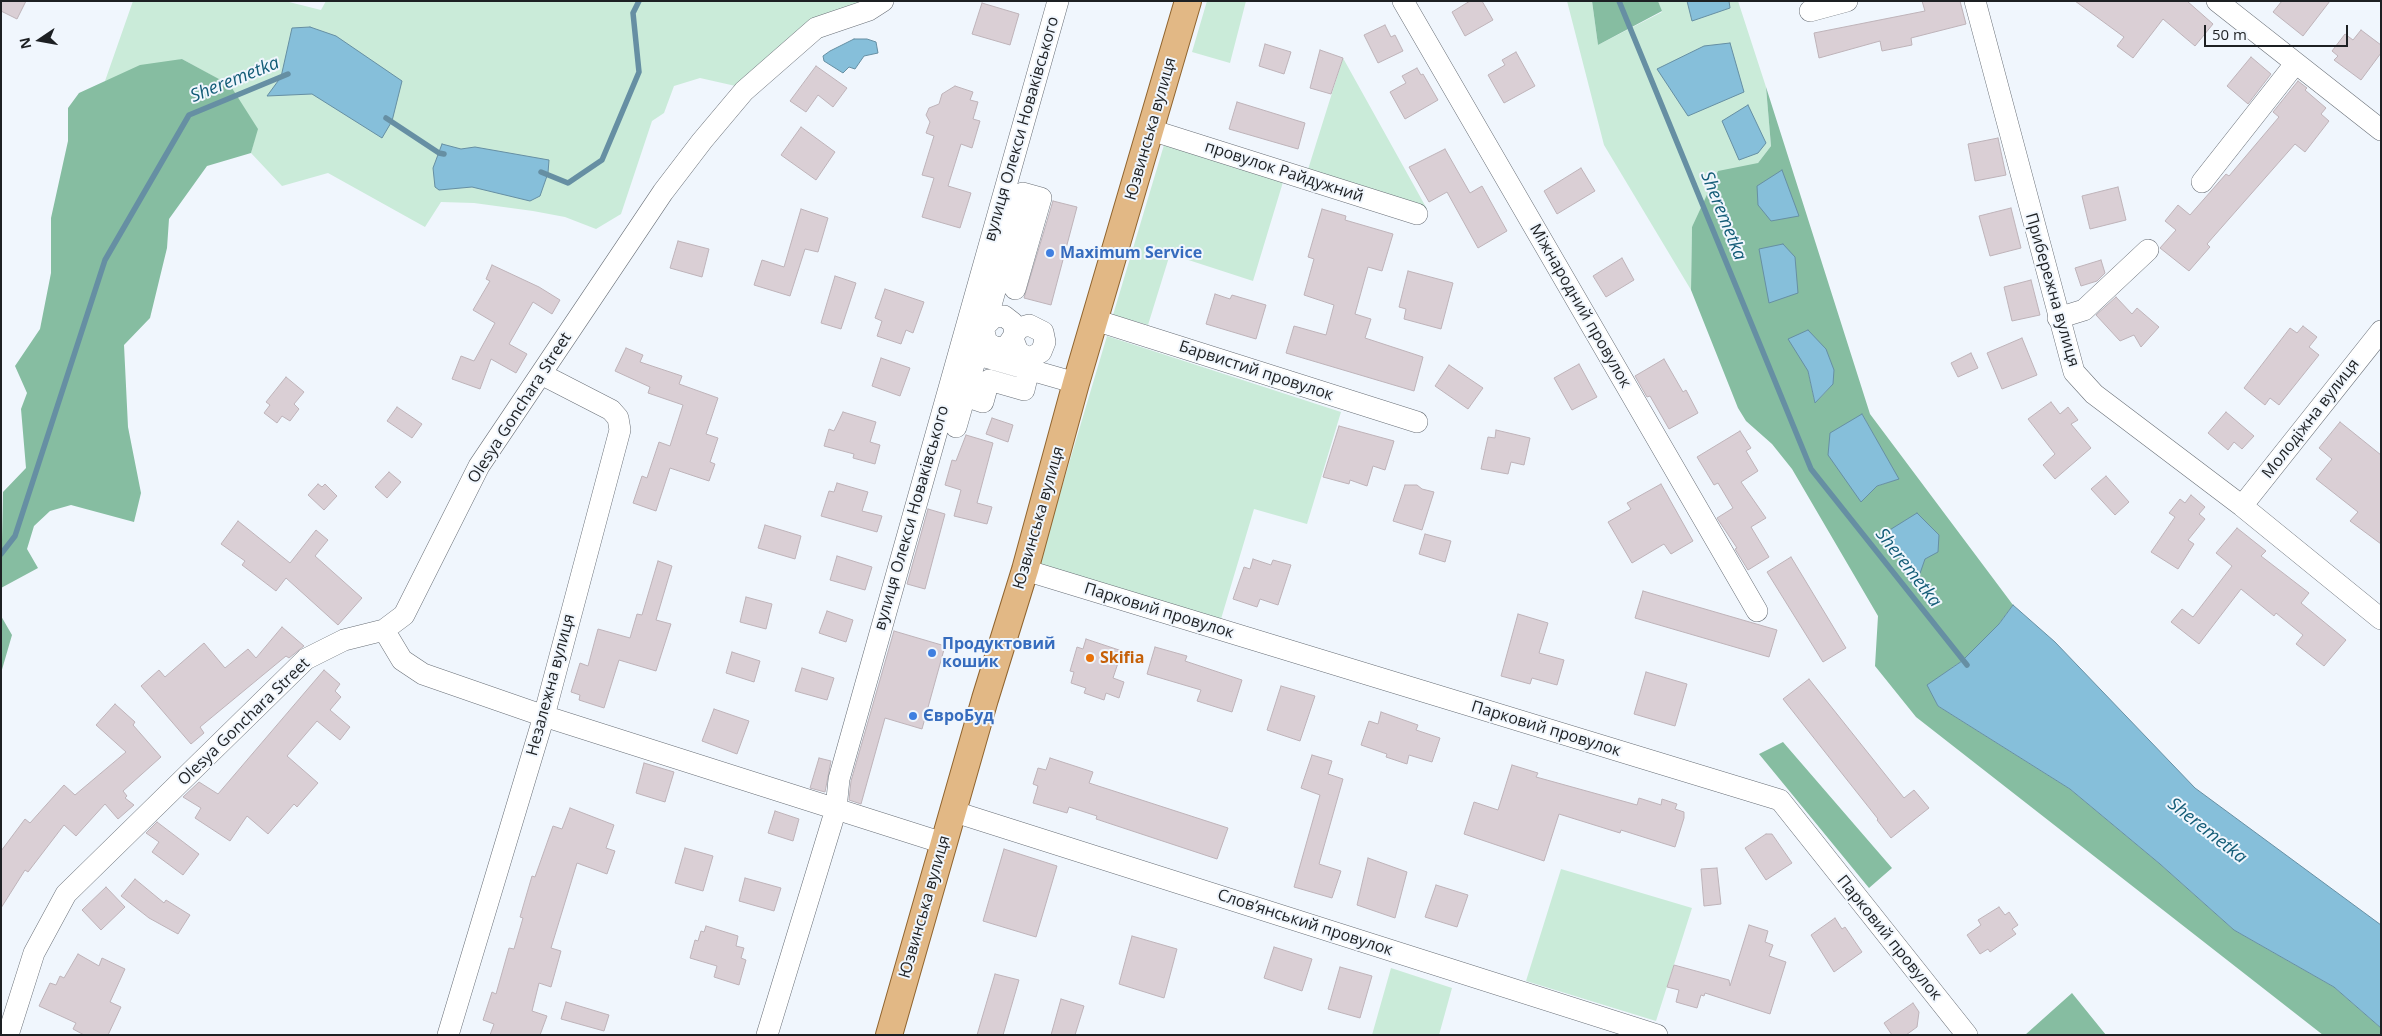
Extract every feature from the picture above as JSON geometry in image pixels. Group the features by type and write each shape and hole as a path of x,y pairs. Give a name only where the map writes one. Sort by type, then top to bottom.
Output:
{"main road":[{"name":"Юзвинська вулиця","path":"890,1035 952,811 1025,570 1076,383 1188,1"}],"street":[{"name":"Olesya Gonchara Street","path":"8,1035 34,953 66,894 306,659 344,640 384,630 404,615 479,466 663,192 702,141 744,92 816,28 863,12 883,1"},
{"name":"вулиця Олекси Новаківського","path":"767,1035 836,809 841,769 1058,1"},
{"name":"Міжнародний провулок","path":"1404,1 1757,611"},
{"path":"1810,11 1847,1"},
{"name":"Прибережна вулиця","path":"1975,1 2058,318 2074,372 2094,394 2242,506 2381,619"},
{"path":"2217,1 2381,130"},
{"path":"2202,182 2295,64"},
{"name":"провулок Райдужний","path":"1151,130 1417,214"},
{"path":"956,427 1023,193 1041,198 1015,289"},
{"path":"2058,318 2084,310 2148,250"},
{"name":"Барвистий провулок","path":"1095,320 1417,422"},
{"path":"983,328 985,338 992,346 1002,348 1007,346 1014,336"},
{"name":"Молодіжна вулиця","path":"2242,506 2381,331"},
{"path":"976,355 1076,383"},
{"path":"965,396 983,402 989,380 1024,390 1029,369"},
{"name":"Незалежна вулиця","path":"448,1035 544,716 620,430 618,418 611,410 542,374"},
{"name":"Парковий провулок","path":"1025,570 1780,800 1967,1035"},
{"path":"384,630 402,660 423,674 544,716 944,843"},
{"name":"Словʼянський провулок","path":"952,811 1657,1035"}],"green space":[{"path":"133,1 285,1 321,10 326,1 883,1 740,87 700,78 674,86 664,113 652,121 621,214 596,229 565,217 533,211 474,203 441,202 425,227 328,173 282,186 251,153 257,129 229,85 182,59 105,81"},
{"path":"1207,1 1246,1 1230,63 1192,52"},
{"path":"1567,1 1592,1 1598,45 1662,12 1658,1 1687,1 1692,20 1730,8 1729,1 1738,1 1766,87 1771,146 1758,163 1692,227 1691,290 1604,145"},
{"path":"1592,1 1658,1 1662,11 1598,45"},
{"path":"1343,58 1427,209 1417,214 1305,179"},
{"path":"182,59 230,85 258,129 251,153 207,166 169,219 167,248 150,318 124,345 128,427 141,493 134,522 71,505 50,511 34,526 27,549 38,568 1,588 3,492 26,468 21,409 27,393 15,366 40,329 51,273 51,218 68,141 68,108 79,93 140,65"},
{"path":"1766,87 1870,414 2013,605 1999,624 1962,661 1928,685 1938,706 2070,789 2160,864 2234,930 2334,987 2381,1028 2381,1035 2323,1035 1916,717 1875,666 1878,616 1792,469 1772,444 1746,421 1738,408 1691,290 1692,227 1718,171 1758,163 1771,146","holes":["1808,371 1833,384 1815,403","1862,414 1898,479 1877,486 1861,502"]},
{"path":"1164,145 1283,182 1253,281 1170,254 1148,325 1113,315"},
{"path":"1107,336 1341,412 1307,524 1254,509 1221,619 1039,564"},
{"path":"1,616 12,635 1,673"},
{"path":"1783,742 1892,868 1869,888 1759,754"},
{"path":"1561,869 1692,908 1656,1021 1526,981"},
{"path":"1391,968 1452,988 1439,1035 1372,1035"},
{"path":"2072,993 2106,1035 2025,1035"}],"water":[{"path":"1687,1 1729,1 1730,8 1692,21"},
{"path":"310,27 336,36 402,81 392,121 382,138 312,94 267,96 281,77 292,28"},
{"path":"854,39 867,39 876,42 878,53 864,56 855,69 849,67 843,73 824,61 823,56"},
{"path":"1730,43 1744,92 1688,116 1657,69 1704,46"},
{"path":"1748,105 1766,143 1758,153 1739,160 1722,121"},
{"path":"442,144 461,149 475,147 549,160 548,173 540,196 530,201 472,187 439,190 435,187 433,168"},
{"path":"1782,170 1799,216 1771,221 1758,205 1757,186"},
{"path":"1783,244 1795,257 1798,293 1769,303 1759,249"},
{"path":"1808,330 1826,349 1834,370 1833,384 1815,403 1808,371 1788,339"},
{"path":"1862,414 1899,479 1877,486 1861,502 1828,455 1830,433"},
{"path":"1917,513 1939,535 1938,552 1925,559 1917,582 1910,582 1888,531"},
{"path":"2013,605 2055,642 2195,788 2381,925 2381,1028 2334,987 2234,930 2160,864 2070,789 1938,706 1927,685 1962,661 1999,624"}],"building":[{"path":"1,1 26,1 17,19 1,11"},
{"path":"1470,1 1482,1 1493,20 1465,36 1452,12"},
{"path":"1922,1 1960,1 1966,24 1911,38 1912,45 1882,51 1880,41 1819,58 1814,33 1925,11"},
{"path":"2075,1 2187,1 2213,24 2195,46 2163,19 2133,58 2117,46 2124,37"},
{"path":"2282,1 2330,1 2303,36 2273,12"},
{"path":"982,3 1019,14 1010,45 972,34"},
{"path":"1385,25 1391,37 1395,35 1403,51 1378,63 1364,35"},
{"path":"2361,30 2381,45 2381,53 2361,80 2334,60 2338,56 2332,51 2345,34 2353,40"},
{"path":"1265,44 1291,52 1284,74 1259,66"},
{"path":"1320,50 1343,58 1331,94 1310,88"},
{"path":"1516,52 1535,86 1504,103 1488,75 1505,65 1502,60"},
{"path":"2251,57 2271,74 2248,104 2227,86"},
{"path":"816,66 847,88 833,107 818,95 806,112 790,101"},
{"path":"1417,68 1421,75 1423,74 1438,100 1405,119 1390,92 1406,83 1402,76"},
{"path":"2298,81 2307,88 2305,90 2326,108 2321,114 2329,121 2305,152 2295,144 2207,244 2210,247 2189,271 2160,248 2176,230 2165,221 2178,205 2190,215 2226,174 2229,176 2279,117 2273,112"},
{"path":"955,86 973,92 970,100 978,102 973,119 980,121 972,148 961,144 948,186 971,193 960,228 922,217 934,178 922,175 934,136 926,133 930,122 926,115 929,108 939,104 942,94"},
{"path":"1237,102 1305,123 1298,149 1229,129"},
{"path":"801,127 835,152 816,180 781,155"},
{"path":"1998,138 2006,175 1975,181 1968,144"},
{"path":"1445,149 1470,193 1482,186 1507,231 1478,248 1447,192 1429,202 1409,167"},
{"path":"1581,168 1595,191 1557,214 1544,191"},
{"path":"2118,187 2126,220 2090,229 2082,196"},
{"name":"Maximum Service","path":"1053,201 1077,207 1051,305 1024,298"},
{"path":"2011,208 2021,248 1990,256 1979,216"},
{"path":"801,209 828,218 818,252 805,249 790,296 754,285 762,260 784,267"},
{"path":"1322,209 1346,216 1345,220 1393,234 1382,271 1368,267 1355,314 1371,319 1365,338 1423,357 1414,391 1286,353 1294,326 1326,335 1334,305 1304,295 1314,259 1308,257"},
{"path":"678,241 709,249 702,277 670,268"},
{"path":"1622,258 1634,280 1606,297 1593,276"},
{"path":"2101,260 2105,273 2097,281 2081,286 2075,268"},
{"path":"492,265 539,287 560,300 552,314 533,302 509,344 527,354 516,373 491,359 480,389 452,379 461,356 474,361 495,323 473,310 490,281 486,279"},
{"path":"1408,271 1453,283 1441,329 1404,319 1406,309 1399,307"},
{"path":"835,276 856,283 841,329 821,323"},
{"path":"2031,280 2040,315 2012,321 2004,287"},
{"path":"885,289 924,302 913,333 906,330 901,344 877,336 882,321 875,318"},
{"path":"1215,294 1230,299 1232,295 1266,305 1256,339 1206,324"},
{"path":"2116,297 2132,314 2137,308 2159,327 2141,347 2134,335 2120,341 2096,315"},
{"path":"2303,326 2317,337 2309,347 2319,355 2279,405 2270,398 2265,405 2244,388 2290,328 2297,333"},
{"path":"2022,338 2037,375 2002,389 1987,353"},
{"path":"626,348 643,355 640,362 682,376 679,384 718,398 706,434 718,438 710,462 715,464 709,481 670,468 656,511 633,503 642,476 647,478 659,442 670,446 683,405 648,393 650,387 615,371"},
{"path":"1971,353 1978,368 1958,377 1951,363"},
{"path":"881,358 910,368 900,396 872,386"},
{"path":"1664,359 1683,392 1686,390 1698,413 1669,429 1650,396 1647,397 1635,376"},
{"path":"1579,364 1597,397 1572,410 1554,378"},
{"path":"1449,365 1483,388 1468,409 1435,386"},
{"path":"286,377 304,392 294,404 299,409 290,421 282,416 277,423 264,413 270,405 266,402"},
{"path":"2051,402 2060,414 2068,407 2078,420 2071,424 2091,448 2055,479 2043,465 2055,454 2028,419"},
{"path":"397,407 422,424 412,438 387,421"},
{"path":"843,412 876,422 870,442 880,445 875,464 853,458 854,454 824,446 829,429 834,431"},
{"path":"2226,412 2254,436 2242,449 2234,442 2228,450 2208,433"},
{"path":"992,418 1013,425 1008,442 986,434"},
{"path":"2340,422 2381,455 2381,544 2350,521 2358,512 2316,479 2332,459 2319,448"},
{"path":"1339,426 1394,441 1385,470 1373,466 1367,486 1350,480 1349,484 1323,477"},
{"path":"1496,430 1530,438 1524,465 1511,462 1508,474 1481,469 1488,437 1495,438"},
{"path":"1740,431 1751,448 1746,451 1758,471 1741,482 1766,518 1751,527 1769,557 1748,570 1735,549 1737,548 1717,518 1733,508 1718,483 1714,485 1697,457"},
{"path":"966,435 993,443 977,503 992,507 987,524 954,516 961,490 945,485 952,460 956,461"},
{"path":"389,472 401,482 387,498 375,487"},
{"path":"2106,476 2129,502 2115,515 2091,489"},
{"path":"837,483 868,492 862,511 882,516 877,532 821,516 829,491 834,492"},
{"path":"318,484 322,487 325,484 337,496 324,510 308,495"},
{"path":"1661,484 1693,541 1671,554 1664,544 1632,563 1608,522 1631,509 1627,503"},
{"path":"1405,485 1417,485 1422,489 1434,492 1422,530 1393,521"},
{"path":"2191,495 2205,507 2199,514 2205,519 2188,540 2194,544 2178,569 2151,552 2175,517 2169,513 2180,499 2185,503"},
{"path":"928,509 945,514 925,589 907,584"},
{"path":"238,521 290,563 316,530 328,540 315,556 362,598 338,625 286,578 276,591 242,565 245,561 221,544"},
{"path":"765,525 801,536 795,559 758,548"},
{"path":"2237,528 2266,551 2261,556 2309,593 2301,603 2346,640 2324,666 2296,644 2303,635 2276,613 2274,616 2241,589 2199,644 2171,622 2182,609 2193,617 2232,566 2216,553"},
{"path":"1425,534 1451,541 1445,562 1419,554"},
{"path":"837,556 872,567 865,590 830,580"},
{"path":"1791,557 1846,648 1823,662 1767,572"},
{"path":"1253,559 1271,565 1273,560 1291,565 1278,605 1260,599 1257,607 1233,599 1244,567 1250,569"},
{"path":"658,561 672,566 656,620 671,624 656,671 619,660 604,708 579,700 580,695 571,692 580,663 588,666 598,629 630,638 637,614 642,615"},
{"path":"1643,591 1777,630 1769,657 1635,618"},
{"path":"746,597 772,604 766,629 740,622"},
{"path":"827,611 853,620 846,642 819,633"},
{"path":"1518,614 1548,623 1539,653 1564,660 1557,685 1532,678 1530,684 1501,676"},
{"path":"282,627 304,646 289,658 286,656 200,727 204,733 191,744 141,686 159,670 165,677 204,643 225,668 248,649 256,658"},
{"path":"894,631 945,646 922,729 885,718 861,804 849,800 851,781"},
{"path":"1086,639 1122,651 1113,678 1124,682 1119,698 1106,693 1104,700 1084,693 1086,688 1071,683 1074,672 1070,671 1077,647 1083,649"},
{"path":"1155,647 1187,656 1185,661 1242,680 1232,712 1197,701 1201,690 1147,674"},
{"path":"732,652 760,661 754,682 726,673"},
{"path":"802,668 834,678 827,700 795,691"},
{"path":"324,670 340,684 335,691 341,697 330,710 350,727 340,740 317,721 287,756 318,783 297,807 294,804 268,834 247,816 230,841 195,818 201,808 183,797 199,782 218,794"},
{"path":"1646,672 1687,684 1675,726 1634,714"},
{"path":"1809,679 1904,798 1914,790 1929,808 1891,838 1783,699"},
{"path":"1281,686 1315,696 1300,741 1267,730"},
{"path":"115,704 135,722 133,725 161,757 123,791 127,796 125,798 134,805 118,819 105,804 76,836 64,825 28,872 25,870 1,908 1,851 25,819 30,823 64,785 75,795 126,752 96,725"},
{"path":"714,709 749,721 737,754 702,741"},
{"path":"1381,712 1418,725 1416,730 1440,738 1432,762 1409,755 1407,764 1386,757 1387,754 1361,745 1369,721 1378,724"},
{"path":"1312,755 1332,761 1328,774 1343,779 1319,864 1341,871 1332,898 1294,887 1320,795 1301,788"},
{"path":"819,758 831,761 825,792 810,788"},
{"path":"1050,758 1093,772 1089,783 1228,828 1217,859 1096,819 1097,816 1069,807 1067,813 1033,803 1038,786 1033,784 1038,768 1046,770"},
{"path":"644,763 674,772 665,802 636,793"},
{"path":"1512,765 1538,773 1536,777 1637,805 1639,798 1661,805 1662,799 1677,804 1675,809 1684,812 1684,818 1675,847 1621,830 1620,833 1559,814 1544,861 1464,834 1474,802 1498,810"},
{"path":"570,808 614,825 606,848 615,851 607,874 577,863 551,948 561,951 551,987 539,983 532,1011 547,1016 540,1035 490,1035 494,1024 483,1020 492,992 496,994 509,948 514,949 523,918 520,917 532,876 535,877 553,826 562,829"},
{"path":"775,811 799,819 793,841 768,833"},
{"path":"157,822 199,854 183,875 152,852 159,842 146,833"},
{"path":"1766,834 1772,834 1792,863 1766,880 1745,848"},
{"path":"685,848 713,856 703,891 675,883"},
{"path":"1004,849 1057,866 1036,937 983,921"},
{"path":"1368,858 1407,872 1395,918 1357,905"},
{"path":"1717,868 1721,904 1704,906 1701,869"},
{"path":"745,878 781,888 774,911 739,901"},
{"path":"135,879 164,903 166,900 190,915 178,934 149,918 121,896"},
{"path":"1436,885 1468,895 1457,927 1425,917"},
{"path":"106,887 125,907 101,930 82,910"},
{"path":"1999,907 2005,915 2009,912 2018,925 2012,929 2016,934 1990,952 1988,949 1980,954 1967,935 1981,925 1978,920"},
{"path":"1835,918 1842,929 1845,927 1862,952 1834,972 1811,935"},
{"path":"1749,925 1768,931 1765,942 1773,945 1769,956 1786,962 1770,1014 1705,993 1704,996 1701,995 1697,1008 1676,1002 1679,990 1667,987 1674,965 1729,980 1730,986"},
{"path":"706,926 738,936 736,946 744,948 741,958 746,960 739,985 714,977 717,966 690,958 695,940 698,941 701,931 704,932"},
{"path":"1132,936 1177,949 1164,998 1119,984"},
{"path":"1274,947 1312,959 1302,991 1264,978"},
{"path":"78,954 99,966 102,958 125,969 110,1002 121,1007 108,1035 84,1035 73,1029 76,1023 39,1006 50,983 56,985 60,976 64,978"},
{"path":"1340,967 1372,976 1360,1018 1328,1009"},
{"path":"995,974 1019,980 1003,1035 977,1035"},
{"path":"1061,999 1084,1006 1075,1035 1051,1035"},
{"path":"566,1002 609,1015 604,1031 561,1019"},
{"path":"1913,1003 1919,1012 1917,1027 1906,1035 1892,1035 1884,1023"}],"waterway":[{"name":"Sheremetka","path":"541,172 568,183 602,160 639,72 633,13 639,1"},
{"name":"Sheremetka","path":"1619,1 1811,469 1967,665"},
{"name":"Sheremetka","path":"1,554 15,536 105,260 189,115 288,74"},
{"name":"Sheremetka","path":"386,118 439,153 444,154"}],"place":[{"name":"Maximum Service","path":"1050,253"},
{"name":"Продуктовий кошик","path":"932,653"},
{"name":"Skifia","path":"1090,658"},
{"name":"ЄвроБуд","path":"913,716"}]}
